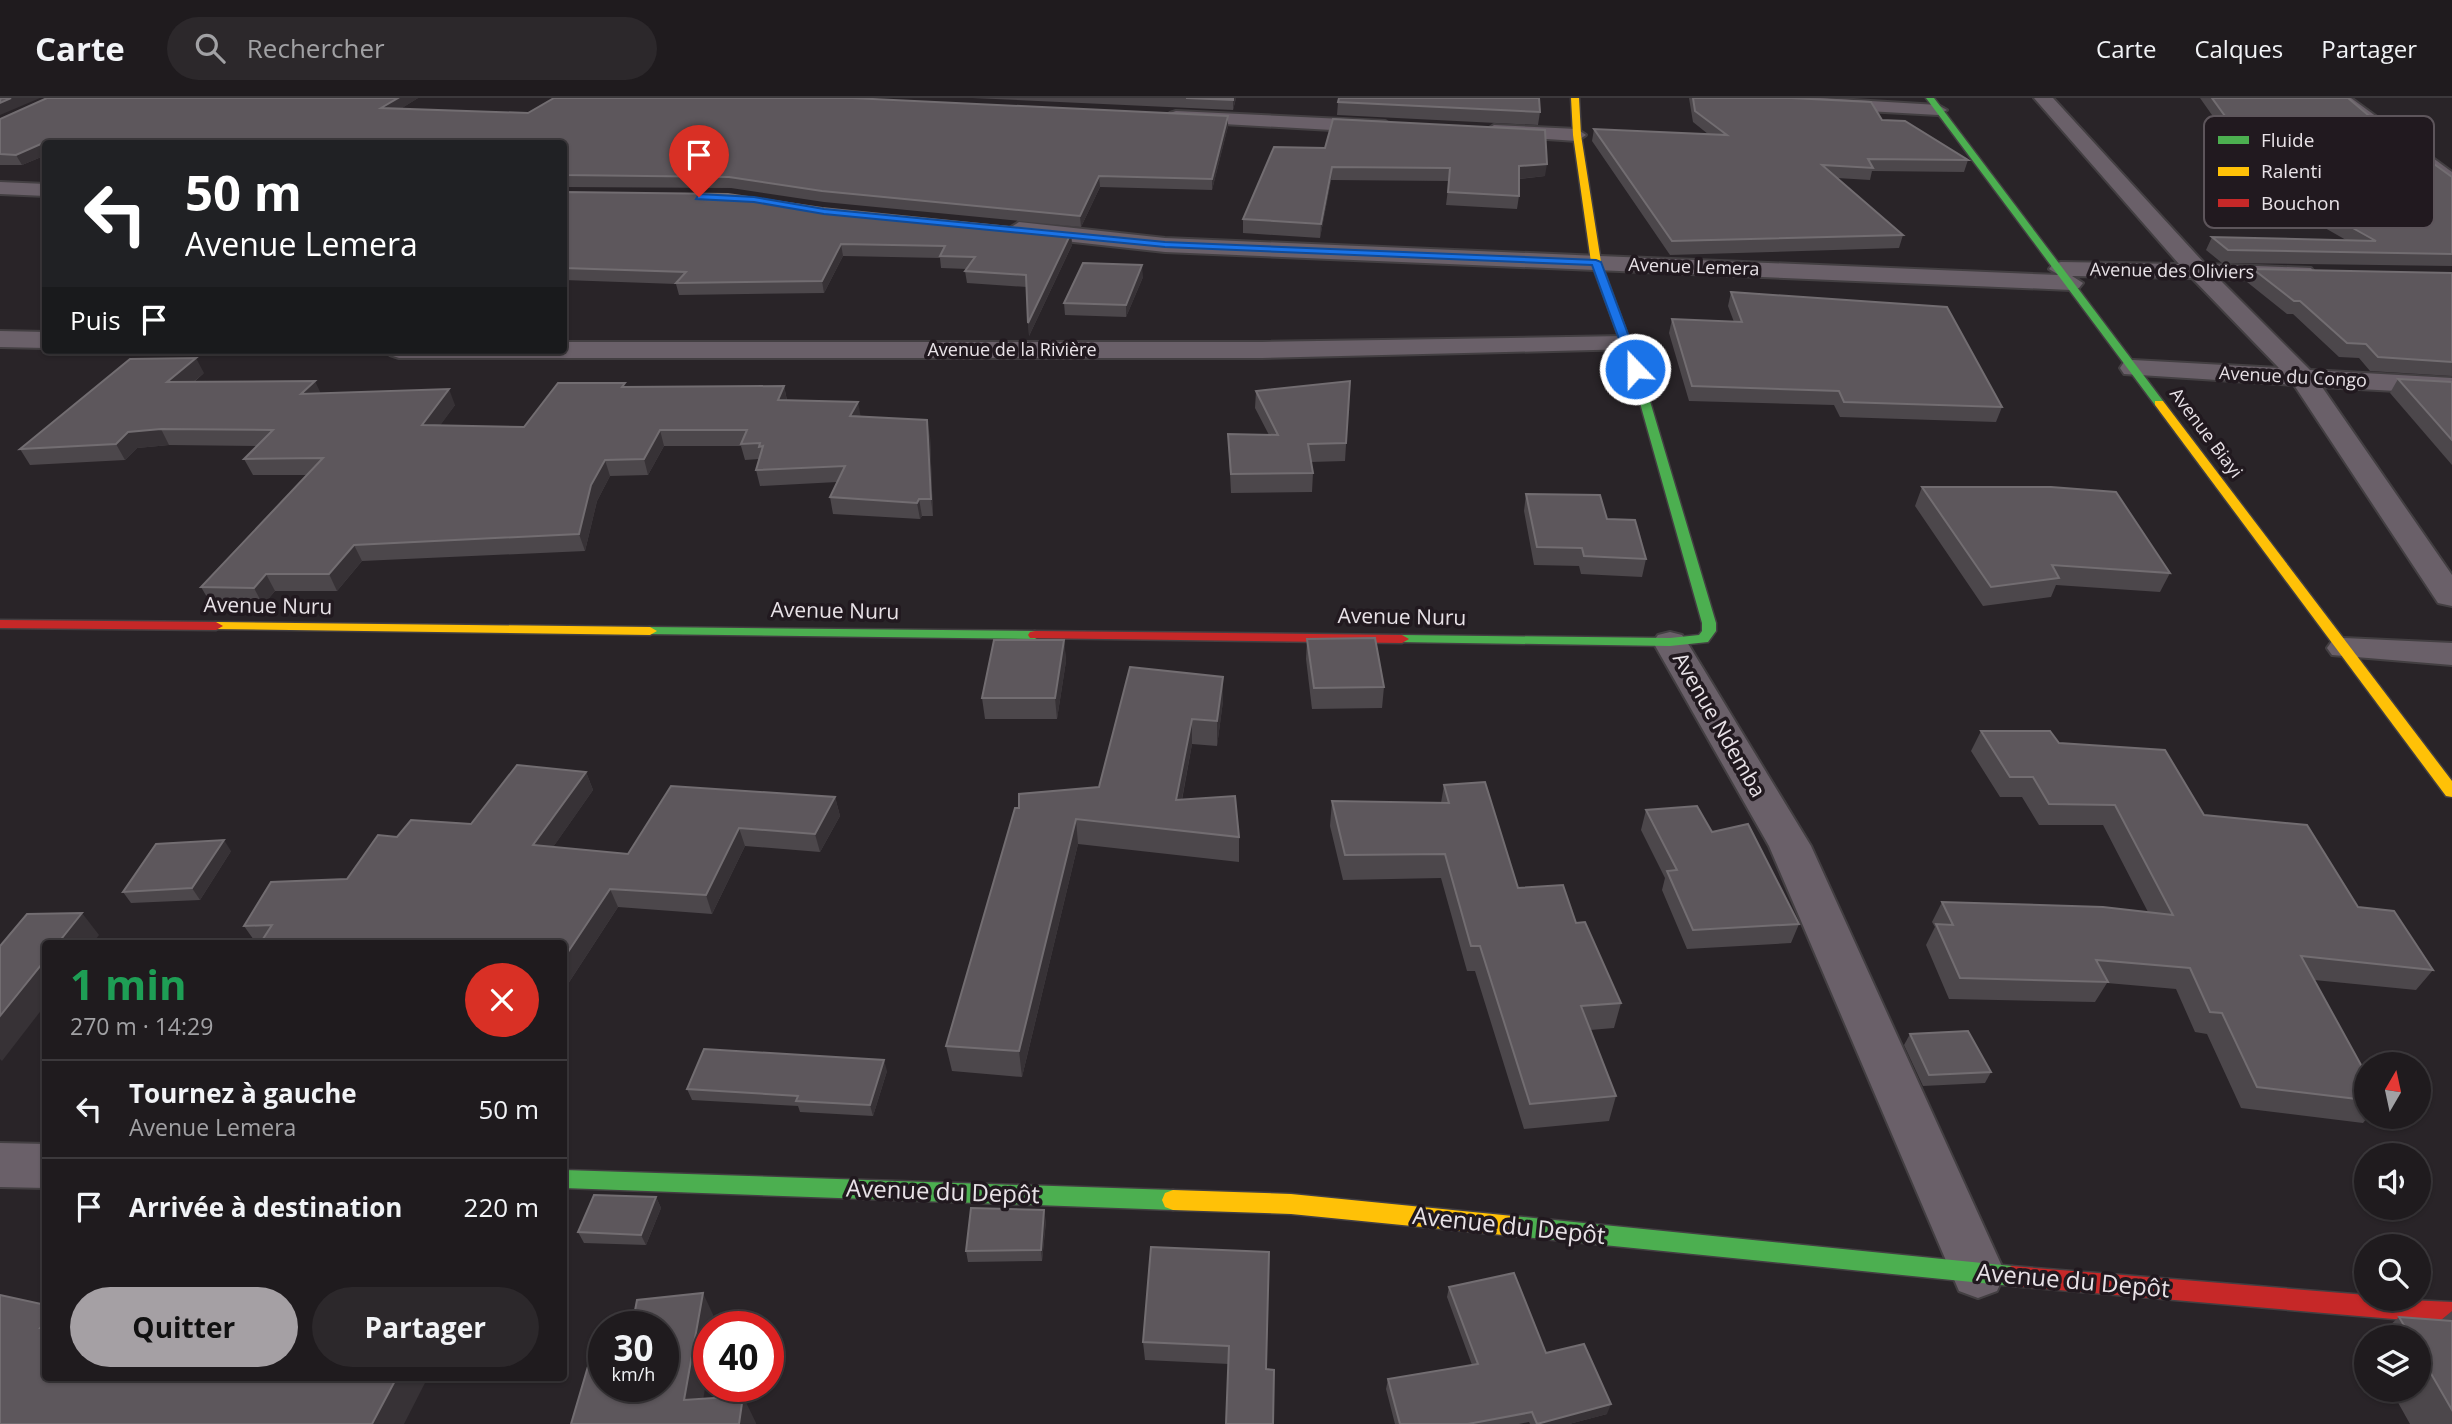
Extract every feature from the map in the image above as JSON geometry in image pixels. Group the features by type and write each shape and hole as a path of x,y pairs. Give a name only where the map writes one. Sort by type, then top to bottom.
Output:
{"street":[{"name":"Avenue Ndemba","path":"1576,98 1577,135 1596,262 1635,369 1709,623 1709,631 1703,639 1670,642 1790,846 1978,1273"},
{"path":"1724,98 1934,104"},
{"path":"2043,98 2199,272 2302,377 2450,596"},
{"path":"2340,98 2364,116"},
{"name":"Avenue Biayi","path":"1934,104 2452,792"},
{"path":"1158,116 1403,127"},
{"path":"1470,130 1577,135"},
{"path":"2434,168 2452,182"},
{"path":"0,188 42,190"},
{"name":"Avenue Lemera","path":"1000,227 1165,245 1596,262 2066,276"},
{"name":"Avenue des Oliviers","path":"2066,276 2199,272 2330,273"},
{"path":"0,339 42,341"},
{"name":"Avenue de la Rivière","path":"567,350 1234,350 1625,344"},
{"name":"Avenue du Congo","path":"2133,368 2452,386"},
{"name":"Avenue Nuru","path":"0,624 1670,642"},
{"path":"2344,648 2452,654"},
{"path":"0,1165 42,1166"},
{"name":"Avenue du Depôt","path":"567,1179 1291,1203 1978,1273 2452,1313"}],"building":[{"path":"47,98 398,98 381,108 528,113 554,98 852,98 1228,116 1212,179 1099,176 1080,216 822,191 729,177 567,175 567,140 42,140 42,143 16,155 0,154 0,119"},
{"path":"1186,98 1233,98 1233,100"},
{"path":"1339,98 1539,98 1540,112 1338,102"},
{"path":"1693,98 1791,98 1871,102 1882,120 1905,121 1968,160 1868,159 1873,168 1822,165 1903,235 1672,241 1594,129 1727,135 1695,111"},
{"path":"2212,98 2348,98 2369,116 2225,116"},
{"path":"1333,119 1545,130 1547,164 1519,166 1519,196 1448,192 1450,168 1332,167 1321,224 1243,219 1274,147 1325,148"},
{"path":"2434,164 2452,177 2452,254 2228,250 2212,237 2376,241 2353,228 2434,228"},
{"path":"567,192 728,194 822,208 1071,233 1028,323 1026,275 965,271 975,257 940,256 945,246 841,244 822,281 676,283 686,272 567,268"},
{"path":"1083,263 1142,265 1126,305 1064,303"},
{"path":"2253,269 2452,273 2452,362 2378,357 2366,344 2347,343 2300,301 2294,301"},
{"path":"1731,292 1947,307 2002,407 1844,402 1839,391 1692,386 1672,319 1742,322"},
{"path":"196,358 167,382 315,381 301,394 449,389 422,425 524,427 558,383 625,383 622,387 784,386 778,400 858,402 850,416 927,420 931,499 919,499 917,503 830,497 845,466 756,470 763,446 759,447 760,443 741,444 747,430 660,430 644,459 605,460 591,485 579,534 354,545 329,574 266,574 254,588 201,587 323,458 244,459 273,430 161,429 128,432 116,444 20,449 130,359"},
{"path":"2398,379 2452,382 2452,440"},
{"path":"1350,381 1346,443 1308,444 1313,473 1231,474 1228,434 1278,435 1256,391"},
{"path":"1922,487 2051,487 2116,492 2170,573 2052,565 2059,578 1991,587"},
{"path":"1526,494 1600,495 1607,519 1635,520 1646,559 1584,556 1582,548 1537,547"},
{"path":"1375,638 1384,687 1314,688 1307,639"},
{"path":"994,640 1064,640 1055,698 982,698"},
{"path":"1130,667 1223,677 1217,721 1192,719 1176,800 1235,796 1239,837 1076,819 1019,1051 946,1046 1015,808 1019,808 1019,794 1099,787"},
{"path":"1981,731 2050,731 2059,743 2165,750 2204,815 2307,825 2358,907 2394,911 2433,970 2301,956 2354,1052 2354,1099 2257,1087 2222,1013 2210,1012 2190,968 2096,960 2108,982 1960,978 1936,924 1953,925 1942,902 2103,907 2173,915 2115,805 2049,804 2033,777 2010,777"},
{"path":"517,765 586,772 533,845 628,854 671,786 835,797 815,834 739,828 706,895 610,889 567,954 567,940 262,940 272,925 244,926 271,882 347,879 378,835 397,837 411,820 471,824"},
{"path":"1485,782 1518,888 1563,885 1576,923 1585,922 1621,1003 1581,1006 1616,1096 1530,1104 1480,946 1471,946 1445,854 1345,855 1332,801 1449,803 1444,785"},
{"path":"1697,806 1712,832 1748,824 1799,924 1693,930 1667,871 1677,870 1646,810"},
{"path":"224,840 192,888 123,892 156,844"},
{"path":"82,913 60,940 42,940 42,964 0,1016 0,946 27,914"},
{"path":"1968,1031 1991,1072 1929,1075 1910,1034"},
{"path":"704,1049 884,1060 870,1105 796,1101 798,1096 687,1089"},
{"path":"594,1195 656,1197 641,1235 578,1232"},
{"path":"971,1208 1044,1210 1041,1250 966,1251"},
{"path":"1151,1247 1269,1252 1266,1369 1274,1370 1273,1424 1226,1424 1229,1346 1143,1342"},
{"path":"1514,1273 1546,1353 1584,1344 1611,1404 1537,1424 1532,1412 1468,1424 1400,1424 1388,1379 1478,1364 1449,1287"},
{"path":"703,1293 700,1311 693,1311 693,1349 684,1400 742,1402 739,1424 571,1424 588,1366 588,1402 679,1402 679,1311 635,1311 637,1300"},
{"path":"0,1295 42,1304 42,1381 395,1381 372,1424 0,1424"},
{"path":"2399,1317 2452,1321 2452,1410 2431,1374 2431,1325 2404,1325"}],"traffic: fast":[{"path":"1930,98 2159,403"},
{"path":"1402,639 1670,642 1703,639 1709,631 1709,623 1636,371"},
{"path":"650,631 1035,635"},
{"path":"567,1179 1173,1200"},
{"path":"1513,1226 2012,1276"}],"traffic: slow":[{"path":"1575,98 1577,135 1596,262 1636,371"},
{"path":"2159,403 2452,792"},
{"path":"216,626 650,631"},
{"path":"1173,1200 1291,1204 1513,1226"}],"traffic: jam":[{"path":"0,624 216,626"},
{"path":"1035,635 1402,639"},
{"path":"2012,1276 2452,1313"}],"route":[{"path":"699,197 754,199 824,211 1165,245 1441,258 1596,262 1635,369"}]}
